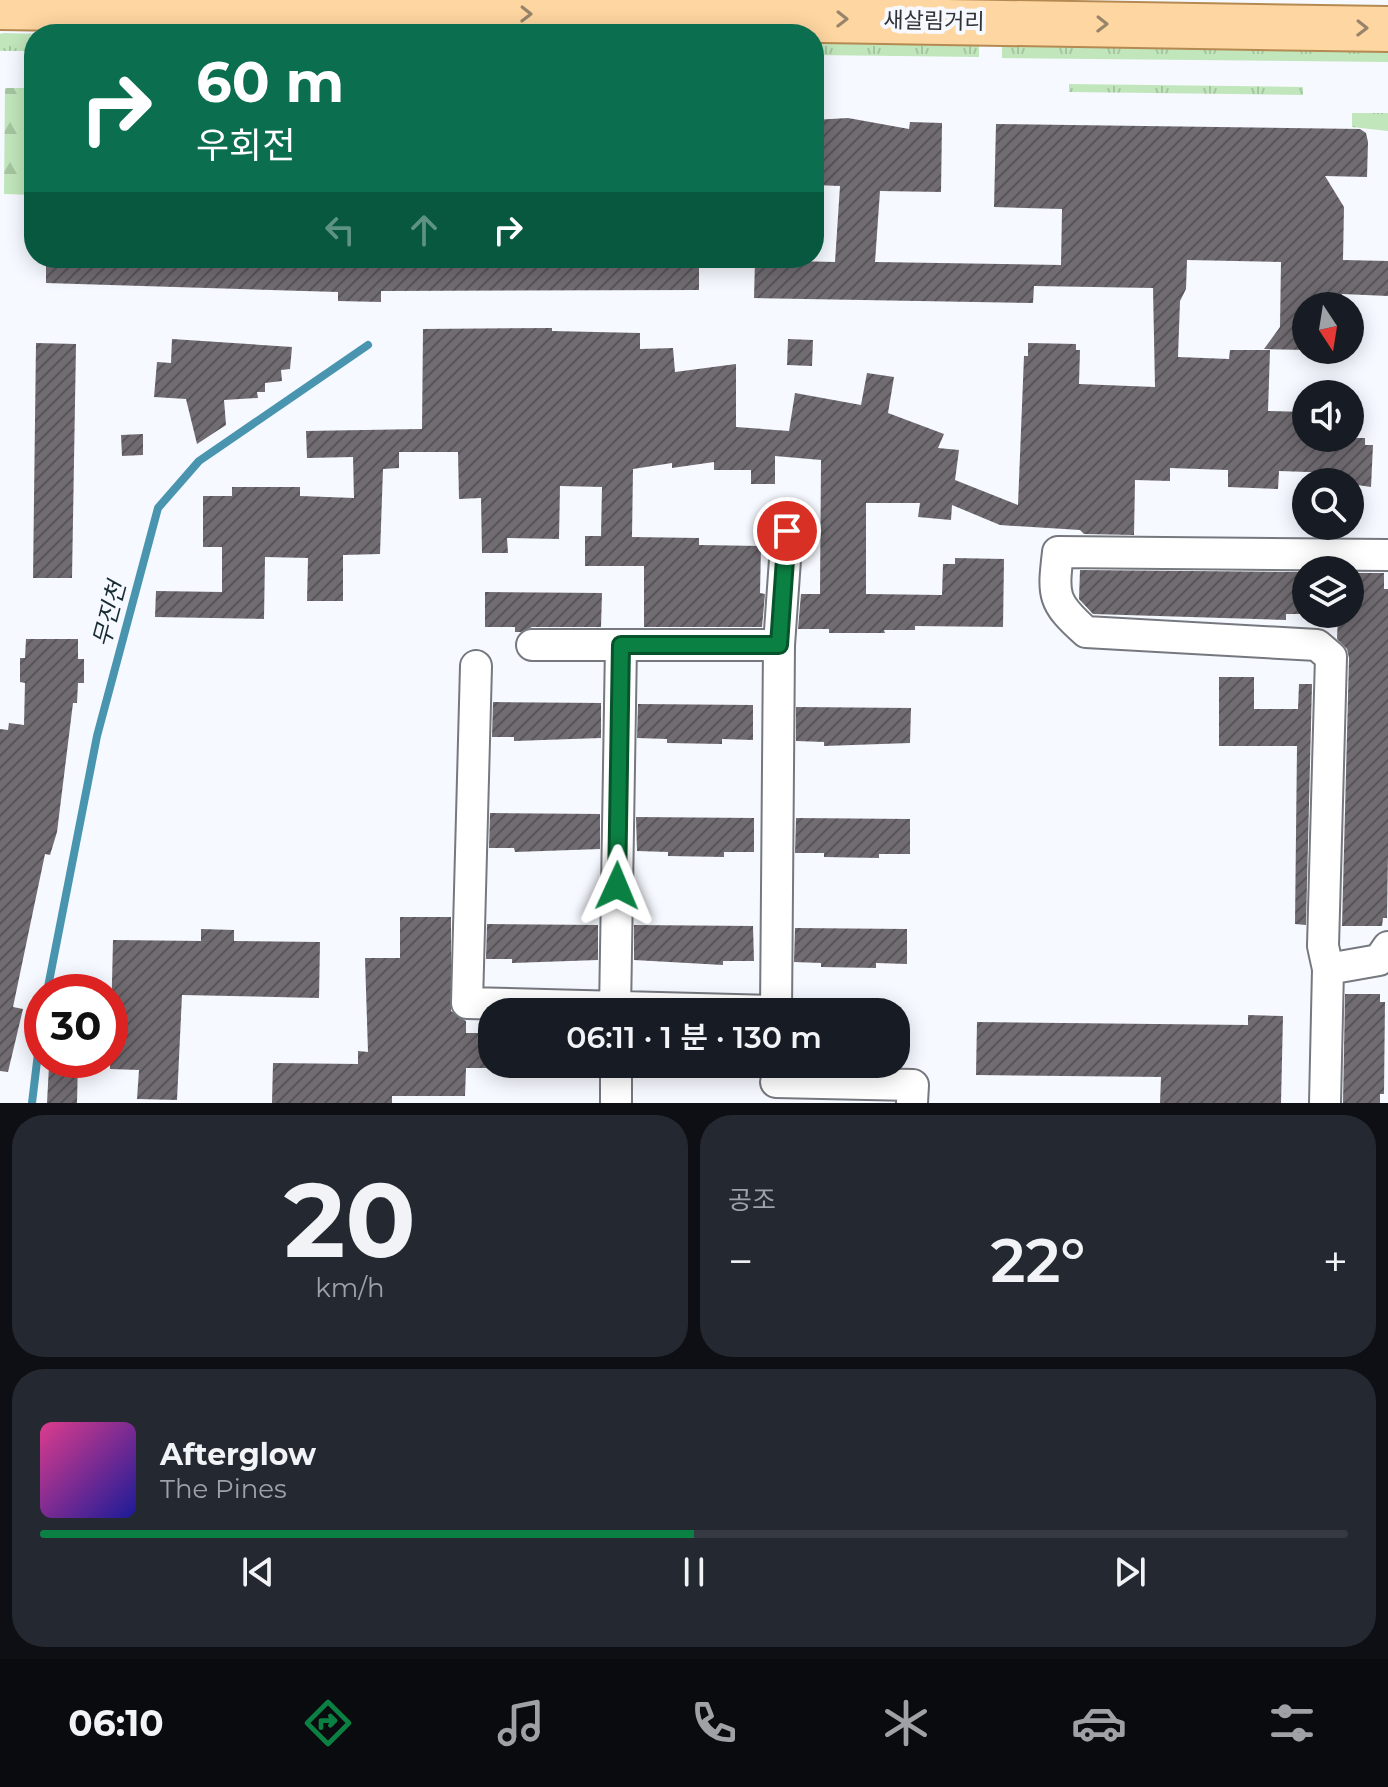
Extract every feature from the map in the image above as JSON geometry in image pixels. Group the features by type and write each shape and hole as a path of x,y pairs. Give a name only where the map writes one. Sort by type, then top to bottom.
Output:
{"main road":[{"name":"새살림거리","path":"0,7 1388,29"}],"street":[{"path":"776,998 779,645 787,531"},
{"path":"1325,1103 1328,969 1323,946 1331,657 1317,645 1086,632 1062,611 1054,593 1058,552 1388,555"},
{"path":"532,645 779,645"},
{"path":"615,998 621,645"},
{"path":"476,666 467,1003 478,1003"},
{"path":"1328,969 1379,960 1388,947"},
{"path":"616,1078 616,1103"},
{"path":"776,1083 913,1085 912,1103"}],"green space":[{"path":"0,34 24,34 24,51 0,51"},
{"path":"824,41 979,43 979,57 824,55"},
{"path":"1002,43 1388,48 1388,62 1002,58"},
{"path":"1069,84 1303,87 1303,95 1069,92"},
{"path":"5,88 24,88 24,195 4,194"},
{"path":"1352,113 1388,113 1388,131 1352,127"}],"building":[{"path":"848,118 909,129 910,122 942,123 941,192 880,191 875,262 1061,265 1062,209 994,207 996,124 1360,129 1366,133 1368,142 1367,177 1325,176 1344,207 1343,260 1388,261 1388,296 1364,295 1364,292 1292,292 1292,350 1264,349 1280,327 1281,262 1187,260 1186,289 1180,301 1178,357 1229,359 1230,350 1270,350 1268,411 1292,412 1292,452 1364,452 1365,438 1365,445 1373,445 1371,487 1364,486 1364,468 1292,468 1292,471 1279,471 1278,489 1228,487 1228,470 1170,468 1170,481 1135,480 1134,535 1084,534 1080,530 1000,525 952,505 951,520 918,517 920,503 866,503 866,594 942,595 943,564 955,564 955,558 1004,559 1003,627 915,626 915,630 884,630 885,633 829,633 829,629 798,629 801,594 820,594 821,460 775,456 775,484 751,484 751,470 714,470 714,462 672,468 672,463 633,469 632,537 699,538 699,545 761,546 760,593 765,594 762,627 644,627 644,566 585,566 585,536 601,536 602,487 560,486 559,539 507,538 508,553 482,553 481,498 459,499 458,452 399,452 399,468 383,469 380,554 343,555 343,601 307,601 308,558 265,557 264,619 155,617 156,591 222,592 222,547 203,547 203,496 232,496 232,487 300,487 300,496 354,498 353,457 307,458 306,431 422,429 423,329 552,328 552,331 640,333 640,349 673,348 675,372 736,364 736,427 789,431 795,393 861,405 867,373 894,377 888,413 944,434 938,448 959,450 955,480 1018,505 1024,356 1028,356 1028,343 1076,344 1076,350 1080,350 1079,384 1155,387 1153,288 1034,286 1033,303 754,298 755,268 824,268 824,262 835,262 840,186 824,185 824,119"},
{"path":"46,268 699,268 699,290 381,291 381,302 338,301 338,292 46,283"},
{"path":"172,339 292,347 290,369 281,370 282,381 265,383 265,392 257,392 258,398 224,400 226,425 197,444 186,399 154,397 157,362 171,363"},
{"path":"788,339 813,340 812,366 787,365"},
{"path":"36,343 76,344 72,578 33,578"},
{"path":"143,434 143,455 122,456 121,435"},
{"path":"1080,570 1292,572 1292,614 1286,614 1286,620 1093,614 1079,599"},
{"path":"1364,573 1384,573 1384,589 1388,589 1388,855 1387,918 1383,918 1382,926 1342,926 1349,658 1347,649 1337,639 1337,628 1364,628"},
{"path":"485,592 602,593 601,627 532,627 515,632 515,627 485,627"},
{"path":"26,639 78,639 78,659 84,659 84,683 78,683 77,703 73,703 57,832 50,855 45,854 13,1007 23,1009 8,1072 0,1071 0,729 8,730 9,723 24,725 25,683 20,682 20,658 25,658"},
{"path":"1219,677 1254,677 1254,709 1298,709 1299,684 1312,684 1306,925 1295,924 1297,746 1219,746"},
{"path":"493,702 601,703 601,738 514,741 514,737 492,737"},
{"path":"638,704 753,705 753,740 722,739 722,744 667,743 667,739 637,738"},
{"path":"796,707 911,708 910,743 824,746 824,742 796,741"},
{"path":"490,813 600,814 600,849 515,852 514,848 489,848"},
{"path":"636,817 754,818 754,852 724,852 724,857 668,856 668,852 637,851"},
{"path":"796,818 910,819 910,854 879,854 879,858 795,853"},
{"path":"400,917 451,917 451,1011 466,1021 466,1033 478,1033 478,1068 466,1068 465,1096 392,1096 392,1103 272,1103 273,1063 358,1064 358,1051 368,1052 365,958 400,958"},
{"path":"487,924 598,925 598,960 512,963 512,959 486,959"},
{"path":"634,925 753,926 754,961 723,961 723,965 634,960"},
{"path":"795,928 907,929 907,964 876,963 876,968 821,967 821,963 794,962"},
{"path":"201,929 234,930 234,941 320,942 319,998 182,995 177,1100 137,1099 139,1070 128,1070 128,974 112,974 113,940 201,941"},
{"path":"1345,994 1380,994 1380,1002 1385,1002 1384,1094 1380,1094 1380,1103 1343,1103"},
{"path":"1248,1015 1283,1016 1281,1103 1160,1103 1161,1077 976,1075 977,1022 1248,1025"},
{"path":"48,1078 78,1078 77,1103 47,1103"}],"waterway":[{"name":"무진천","path":"51,974 97,736 158,508 199,461 368,345"},
{"name":"무진천","path":"32,1103 35,1078"}],"route":[{"path":"617,886 621,645 779,645 787,570 787,531"}]}
